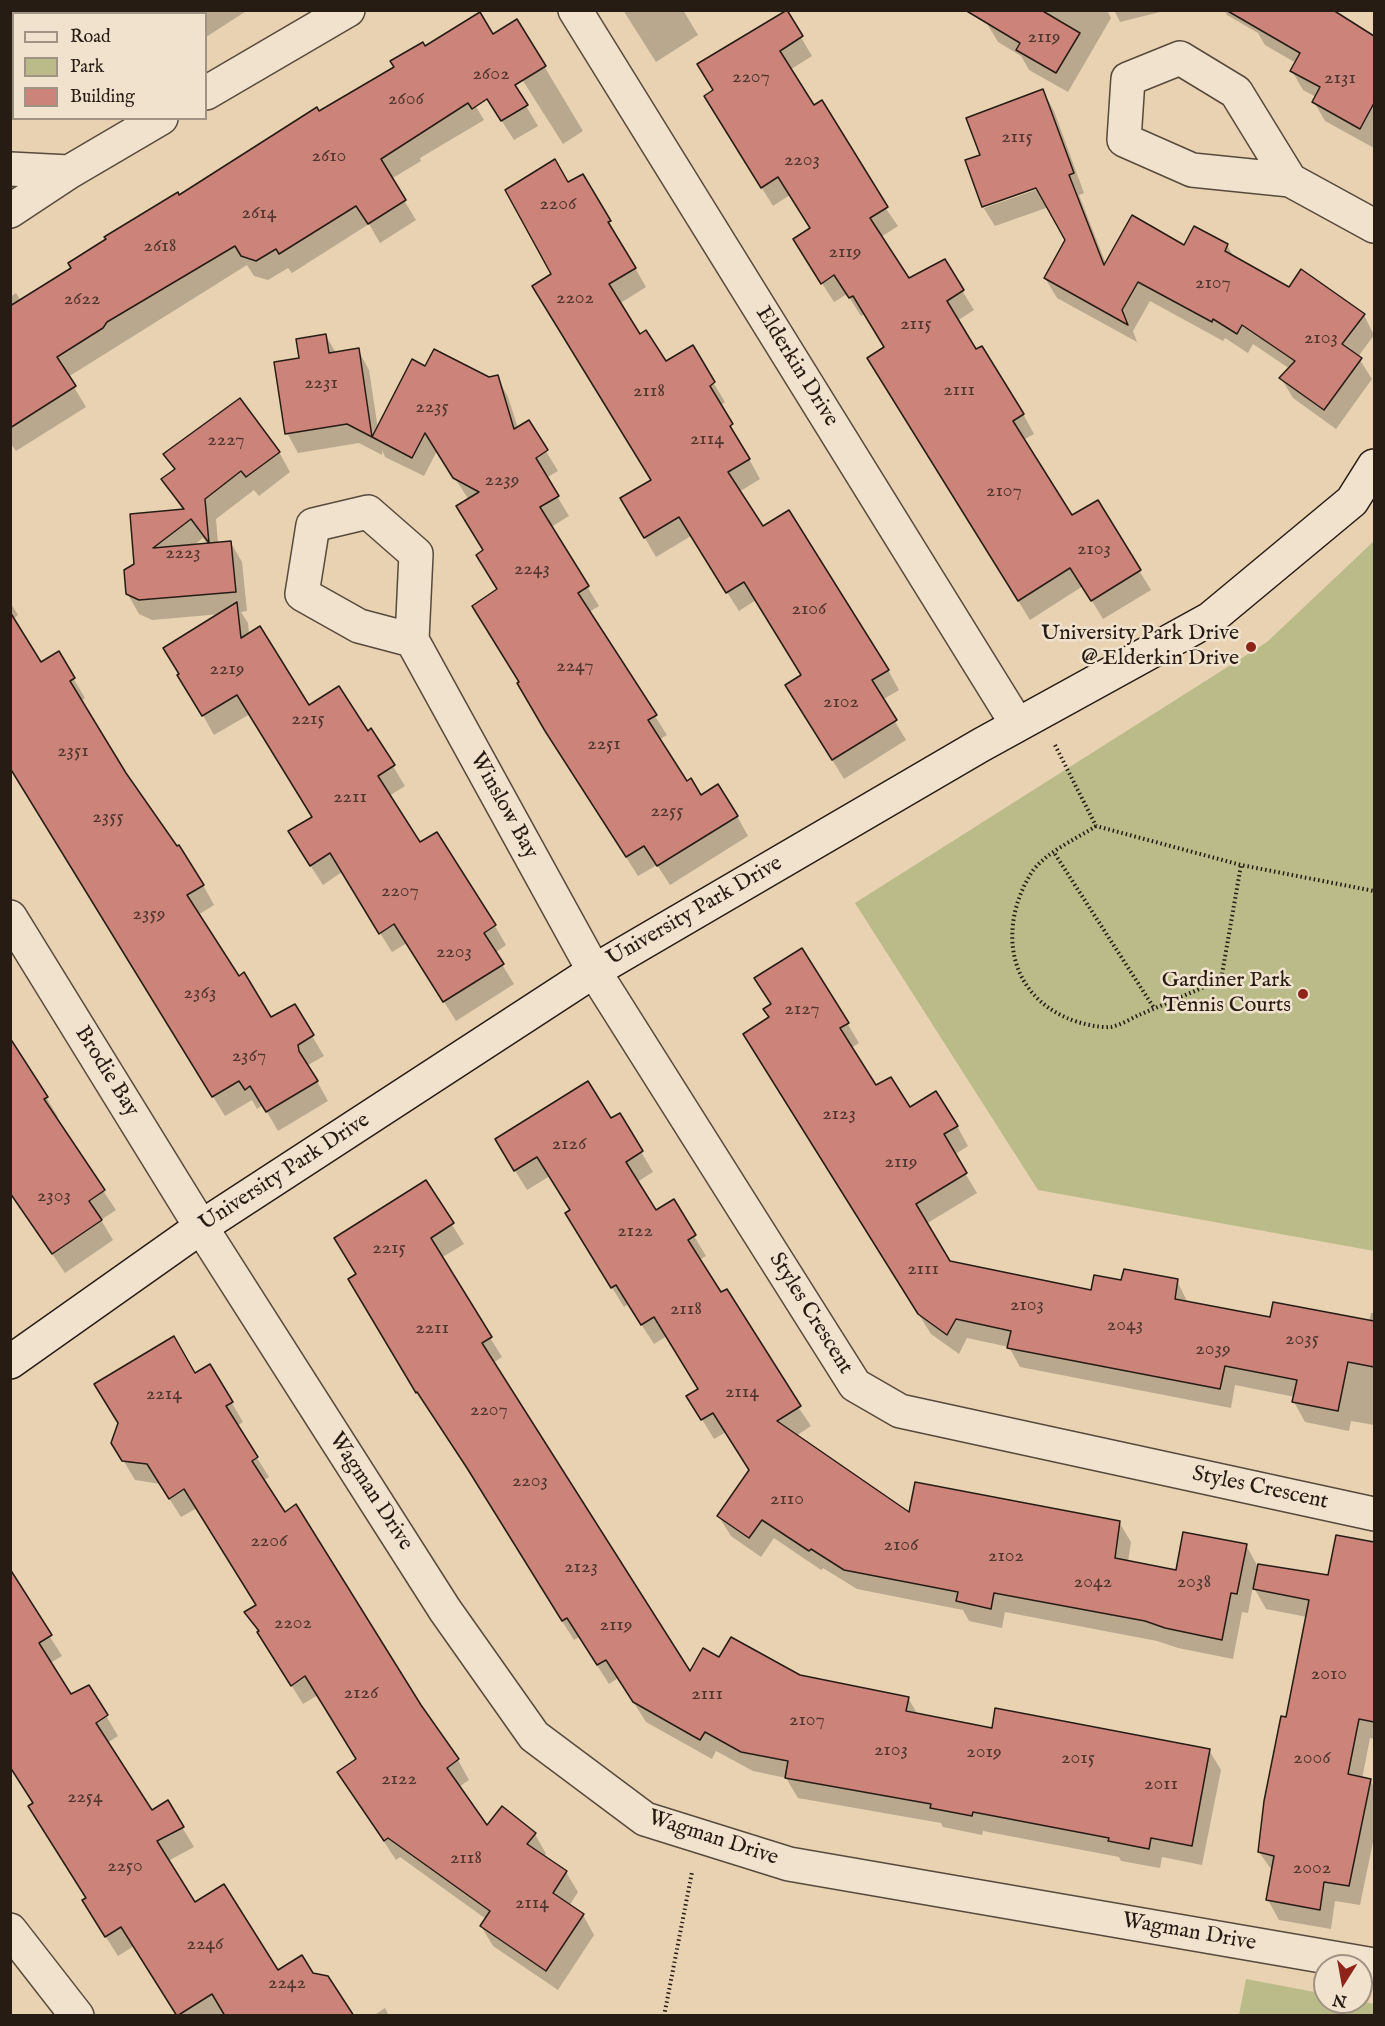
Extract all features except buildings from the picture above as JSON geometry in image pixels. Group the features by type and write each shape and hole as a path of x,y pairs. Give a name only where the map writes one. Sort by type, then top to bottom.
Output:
{"street":[{"path":"207,92 348,10"},
{"name":"Elderkin Drive","path":"575,10 1028,719"},
{"path":"1290,180 1236,92 1180,58 1128,79 1124,140 1192,170 1290,180 1374,226"},
{"path":"10,212 69,172 158,120"},
{"path":"10,170 69,172"},
{"name":"University Park Drive","path":"10,1362 201,1227 594,971 1028,719 1210,619 1352,501 1374,465"},
{"name":"Winslow Bay","path":"412,640 594,971"},
{"name":"Brodie Bay","path":"10,917 201,1227"},
{"name":"Styles Crescent","path":"594,971 855,1385 900,1411 1374,1514"},
{"name":"Wagman Drive","path":"201,1227 445,1610 534,1736 645,1819 789,1864 1374,1965"},
{"path":"10,1930 77,2016"}],"path":[{"path":"1028,719 1096,826 1240,865 1374,891"},
{"path":"1096,826 1041,861 1030,875 1017,904 1011,931 1014,958 1022,980 1036,1000 1077,1023 1111,1027 1221,980 1240,865"},
{"path":"1055,854 1154,1008"},
{"path":"664,2016 699,1836"}],"green space":[{"path":"1374,541 1374,1251 1038,1190 855,903 1267,642"},
{"path":"1246,1979 1313,1992 1313,2014 1373,2014 1374,2004 1374,2015 1239,2015"}],"place":[{"name":"University Park Drive @ Elderkin Drive","path":"1251,647"},
{"name":"Gardiner Park Tennis Courts","path":"1303,994"}]}
